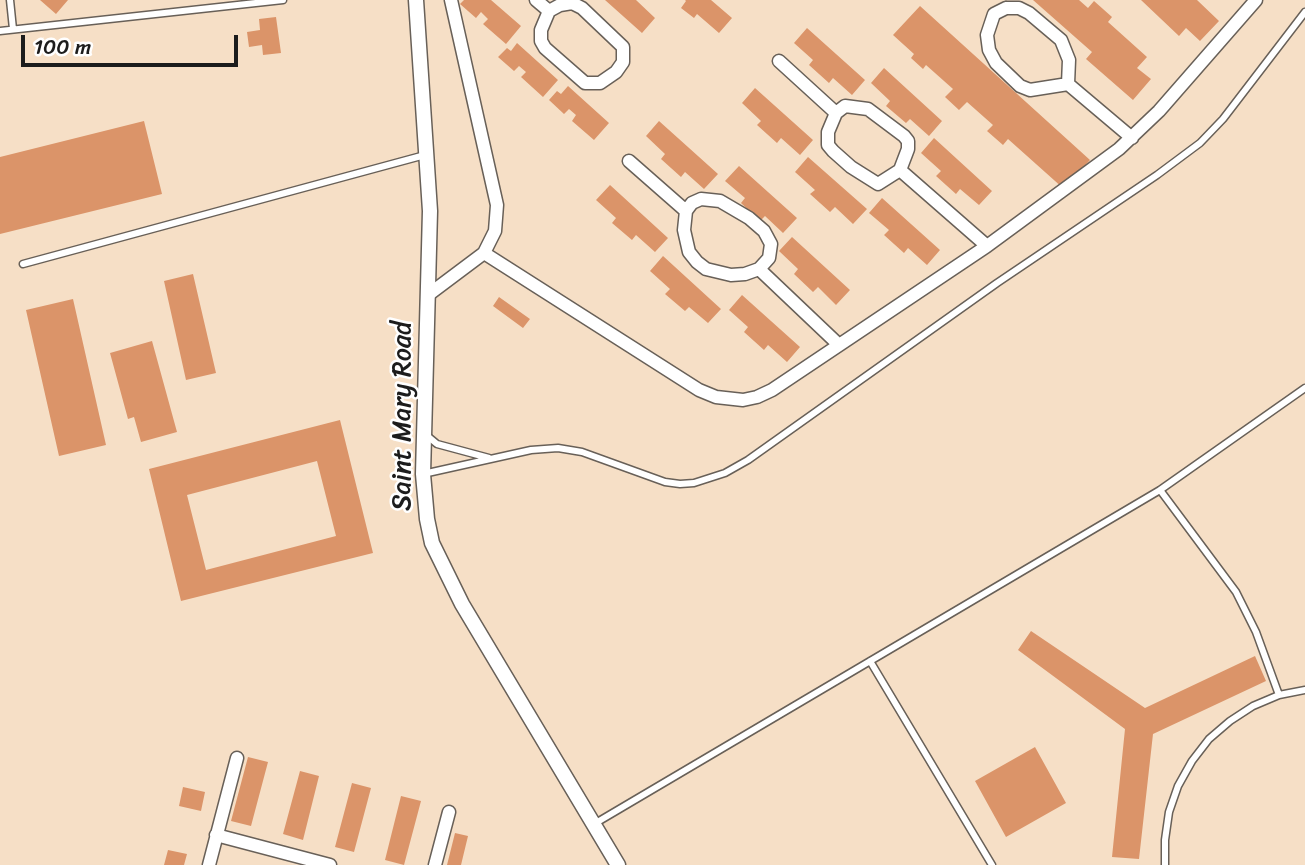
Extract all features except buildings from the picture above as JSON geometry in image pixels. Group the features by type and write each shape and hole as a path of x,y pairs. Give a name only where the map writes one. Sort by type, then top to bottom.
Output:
{"street":[{"name":"Saint Mary Road","path":"416,0 430,211 423,474 432,542 442,566 618,865"},
{"path":"428,295 484,253 495,231 497,205 451,0"},
{"path":"536,0 549,10"},
{"path":"484,253 679,378 716,397 743,400 757,397 772,390 987,246 1132,138 1159,111 1252,1"},
{"path":"572,4 582,8 617,39 623,47 623,62 616,72 600,83 585,83 545,48 541,41 541,30 549,10 572,4"},
{"path":"1006,8 1019,8 1060,40 1069,60 1068,84 1040,90 1020,86 996,63 989,50 987,35 994,14 1006,8"},
{"path":"779,61 836,113"},
{"path":"1068,84 1132,138"},
{"path":"845,106 859,106 876,113 894,127 908,141 908,149 900,170 878,184 839,158 828,145 827,138 836,113 845,106"},
{"path":"629,161 686,211"},
{"path":"900,170 987,246"},
{"path":"701,199 720,201 749,218 764,231 771,244 769,258 759,269 746,274 731,275 706,269 696,262 685,242 686,211 692,203 701,199"},
{"path":"759,269 838,344"},
{"path":"209,865 237,758"},
{"path":"435,865 449,812"},
{"path":"216,835 330,865"}],"lane":[{"path":"9,0 12,29"},
{"path":"0,31 283,0"},
{"path":"423,474 531,450 558,449 582,452 665,482 694,483 724,473 748,460 1200,143 1223,119 1305,12"},
{"path":"23,264 427,154"},
{"path":"594,824 1160,490 1305,388"},
{"path":"423,433 437,444 493,459"},
{"path":"1160,490 1242,601 1279,695"},
{"path":"870,661 992,865"},
{"path":"1165,865 1169,812 1178,786 1209,739 1253,706 1279,695 1305,690"}]}
